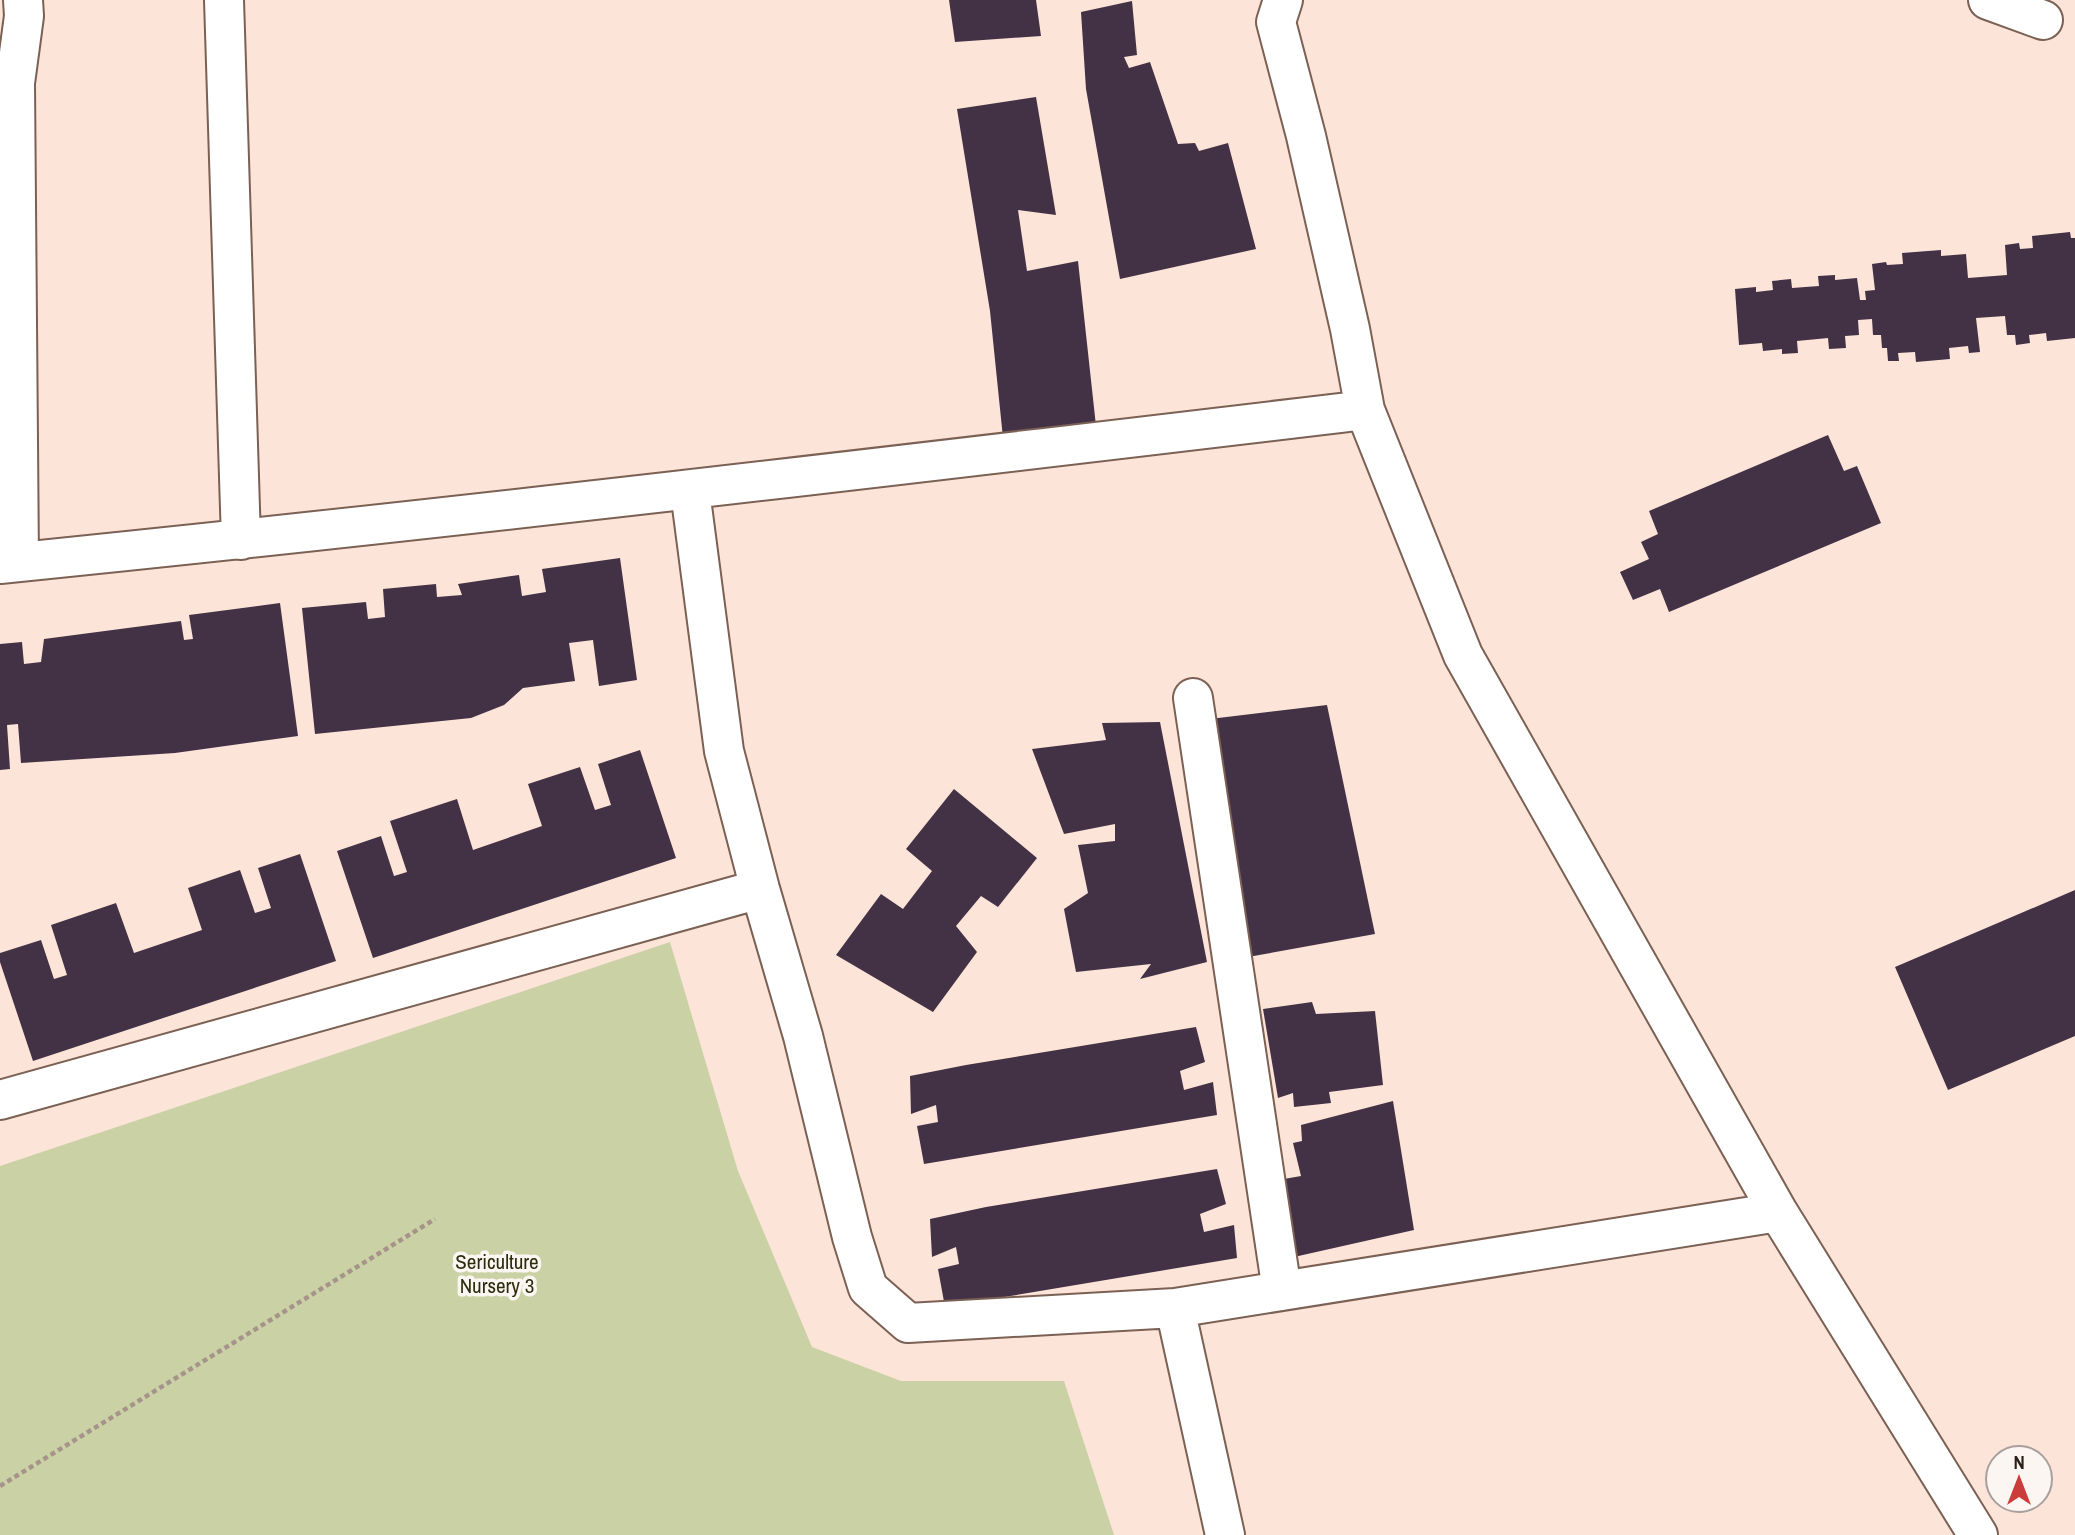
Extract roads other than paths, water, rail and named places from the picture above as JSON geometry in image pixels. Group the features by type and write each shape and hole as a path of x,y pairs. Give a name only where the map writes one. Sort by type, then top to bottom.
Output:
{"street":[{"path":"23,0 24,16 15,83 10,563 690,491 1365,410"},
{"path":"224,0 241,540"},
{"path":"1283,0 1276,22 1306,136 1350,329 1365,410 1463,655 1778,1212 1978,1535"},
{"path":"1988,0 2043,20"},
{"path":"690,491 724,751 760,889 803,1036 852,1237 868,1288 908,1323 1175,1308 1778,1212"},
{"path":"1193,698 1282,1291"},
{"path":"0,1100 760,889"},
{"path":"1175,1308 1224,1535"}],"park label":[{"name":"Sericulture Nursery 3","path":"497,1274"}]}
